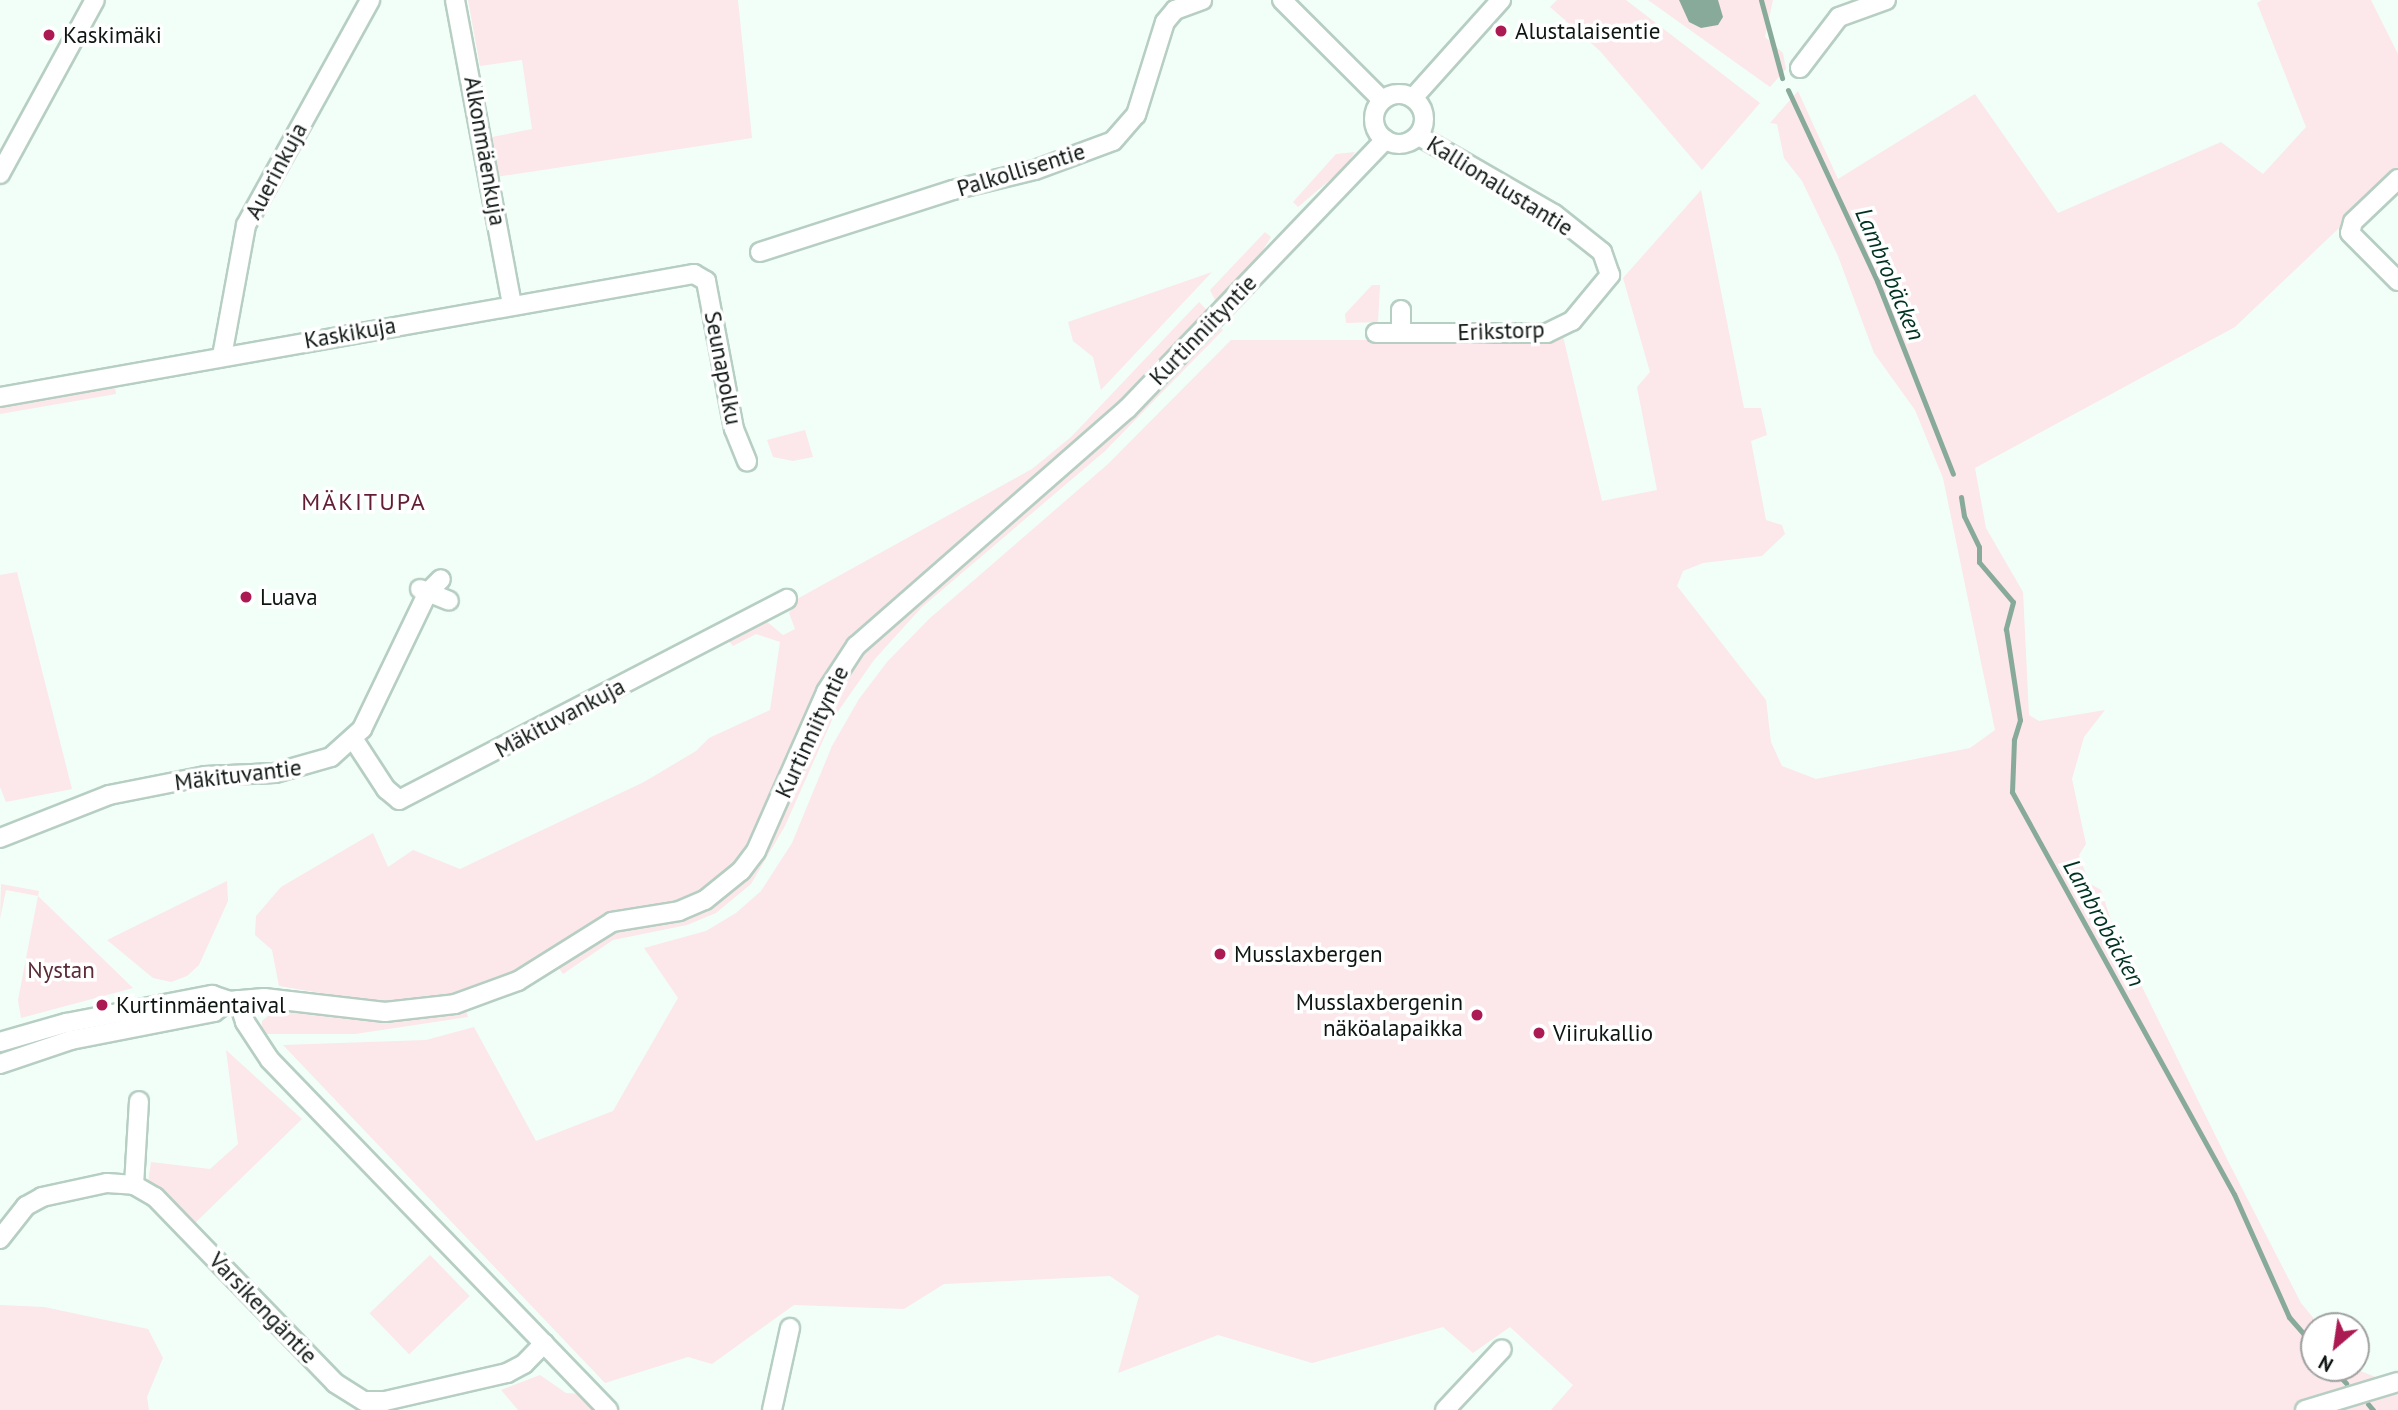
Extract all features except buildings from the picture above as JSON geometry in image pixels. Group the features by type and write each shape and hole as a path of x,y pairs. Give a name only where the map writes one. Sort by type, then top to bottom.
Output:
{"street":[{"path":"0,174 95,0"},
{"name":"Auerinkuja","path":"222,356 246,225 370,0"},
{"name":"Alkonmäenkuja","path":"455,0 512,304"},
{"name":"Palkollisentie","path":"760,252 953,190 1035,170 1113,141 1136,115 1165,22 1175,10 1202,0"},
{"path":"1282,0 1382,100"},
{"path":"1413,98 1502,0"},
{"path":"1800,68 1839,17 1886,0"},
{"path":"1401,94 1413,98 1424,116 1419,136 1406,144 1385,140 1374,117 1382,100 1401,94"},
{"name":"Kallionalustantie","path":"1419,136 1554,214 1602,251 1609,266"},
{"name":"Kurtinniityntie","path":"0,1042 66,1023 204,996 233,1000 264,998 385,1012 455,1004 518,981 612,922 679,911 724,887 756,851 826,692 856,646 1127,409 1385,140"},
{"path":"2398,179 2353,222 2350,233 2398,281"},
{"name":"Erikstorp","path":"1376,334 1547,332 1562,328 1601,287 1610,275 1609,266"},
{"name":"Kaskikuja","path":"0,397 512,304 700,276"},
{"name":"Seunapolku","path":"700,276 706,281 734,429 747,461"},
{"path":"1401,310 1401,333"},
{"path":"354,740 424,591 441,579"},
{"path":"424,591 449,601"},
{"name":"Mäkituvankuja","path":"354,740 386,789 399,800 787,598"},
{"name":"Mäkituvantie","path":"0,838 109,795 205,776 275,773 313,766 354,740"},
{"path":"233,1000 270,1060 608,1410"},
{"name":"Kurtinniityntie","path":"0,1064 71,1040 214,1012 233,1000"},
{"path":"0,1239 34,1200 107,1183 134,1185 139,1101"},
{"name":"Varsikengäntie","path":"134,1185 156,1197 347,1403 385,1401 507,1373 524,1364 544,1343"},
{"path":"772,1410 790,1328"},
{"path":"1445,1410 1502,1349"},
{"path":"2305,1410 2398,1382"}],"green space":[{"path":"468,0 738,0 752,138 496,177 492,137 532,129 522,60 480,66"},
{"path":"1557,0 1626,0 1760,103 1702,170 1600,51 1550,7"},
{"path":"1648,0 1773,0 1765,37 1783,53 1786,69 1770,87"},
{"path":"2262,0 2371,0 2398,54 2398,172 2235,327 1975,468 1986,528 2023,592 2029,715 2039,721 2105,710 2084,737 2072,779 2086,844 2079,855 2089,883 2101,890 2115,932 2228,1161 2301,1303 2308,1312 2300,1312 2300,1382 2370,1382 2370,1375 2378,1378 2383,1395 2398,1391 2398,1410 1551,1410 1573,1385 1510,1327 1473,1353 1443,1327 1312,1363 1218,1335 1118,1373 1139,1296 1110,1276 944,1284 904,1309 794,1305 712,1364 688,1357 605,1383 283,1045 426,1040 474,1027 536,1141 613,1111 678,998 644,948 706,931 736,913 761,891 792,843 832,746 859,699 887,662 929,619 1108,464 1231,340 1545,340 1563,336 1602,501 1657,490 1637,387 1650,372 1623,278 1701,190 1744,408 1761,408 1767,435 1751,441 1766,520 1782,525 1785,534 1762,556 1703,563 1683,571 1677,586 1766,700 1771,742 1782,766 1816,779 1970,748 1995,730 1943,478 1915,410 1874,353 1838,256 1802,181 1784,158 1777,124 1770,123 1798,91 1838,179 1975,94 2058,213 2221,142 2263,174 2306,127 2257,3"},
{"path":"1355,152 1344,168 1298,207 1293,202 1336,154"},
{"path":"1265,232 1271,237 1255,263 1217,304 1210,290"},
{"path":"1212,272 1101,390 1093,357 1073,341 1068,322"},
{"path":"1372,285 1380,285 1378,322 1346,323 1345,314"},
{"path":"1199,302 1209,312 1078,443 844,646 811,700 746,849 713,884 689,898 658,908 616,912 582,927 513,974 448,997 380,1003 279,986 272,950 255,935 256,916 281,887 373,833 388,867 413,850 460,869 644,782 696,751 709,738 770,710 780,642 756,634 733,646 726,638 765,620 783,635 795,629 789,613 797,599 1032,469 1071,437"},
{"path":"1219,326 1223,330 1105,451 922,607 874,660 832,720 785,826 751,884 716,913 687,925 613,940 563,974 558,967 592,942 617,931 686,919 712,906 744,879 849,666 1099,446"},
{"path":"115,387 116,394 0,414 0,408"},
{"path":"805,430 813,457 793,461 773,457 767,440"},
{"path":"17,572 72,789 6,802 0,787 0,575"},
{"path":"227,881 228,901 199,965 187,976 171,982 153,978 107,940"},
{"path":"1,884 39,891 38,896 6,890 0,919"},
{"name":"Nystan","path":"38,896 133,988 21,1018 18,1000"},
{"path":"275,1010 381,1021 466,1010 468,1017 355,1034 261,1034 262,1021"},
{"path":"226,1050 302,1119 192,1226 148,1182 151,1162 210,1169 238,1144"},
{"path":"430,1255 470,1296 409,1354 370,1313"},
{"path":"0,1305 44,1307 148,1329 163,1358 147,1397 149,1410 0,1410"},
{"path":"540,1375 566,1393 581,1394 596,1410 518,1410 501,1390"}],"shaded area":[{"path":"1679,0 1718,0 1723,17 1718,25 1701,28 1689,22"}],"waterway":[{"name":"Lambrobäcken","path":"1761,0 1782,78"},
{"name":"Lambrobäcken","path":"1788,90 1877,281 1953,474"},
{"name":"Lambrobäcken","path":"1961,497 1964,516 1979,547 1979,562 2013,602 2006,629 2020,720 2014,740 2012,792 2234,1194 2289,1317 2300,1330"},
{"name":"Lambrobäcken","path":"2368,1404 2373,1410"}],"place":[{"name":"Alustalaisentie","path":"1501,31"},
{"name":"Kaskimäki","path":"49,35"},
{"name":"Luava","path":"246,597"},
{"name":"Musslaxbergen","path":"1220,954"},
{"name":"Kurtinmäentaival","path":"102,1005"},
{"name":"Musslaxbergenin näköalapaikka","path":"1477,1015"},
{"name":"Viirukallio","path":"1539,1033"}],"district":[{"name":"MÄKITUPA","path":"364,502"}]}
